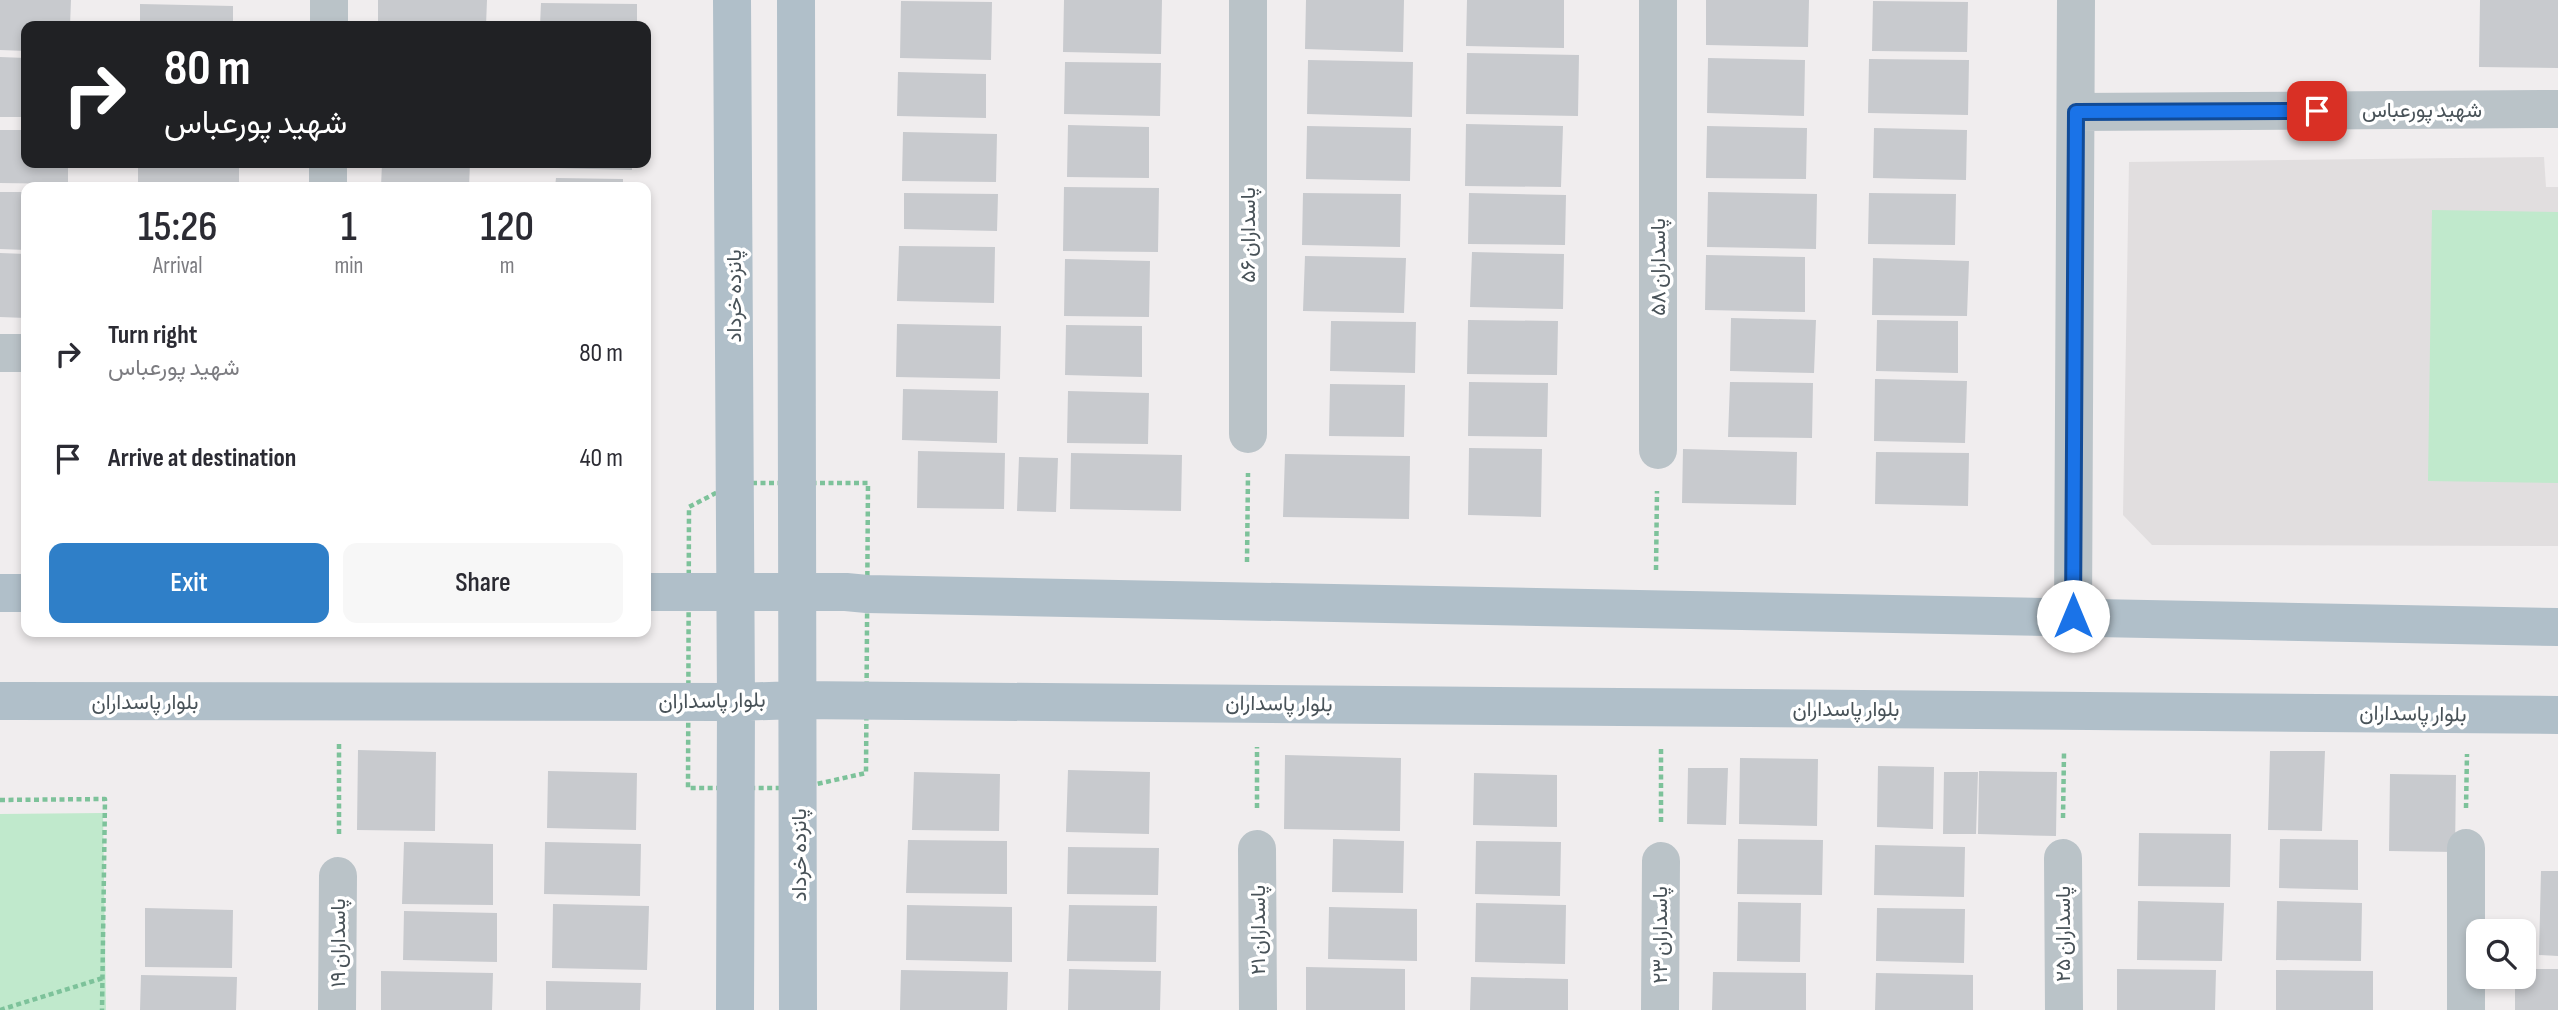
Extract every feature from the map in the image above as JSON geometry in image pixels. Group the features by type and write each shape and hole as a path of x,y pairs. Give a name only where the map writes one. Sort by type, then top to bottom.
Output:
{"main road":[{"name":"پانزده خرداد","path":"732,0 736,702"},
{"path":"796,0 796,592"},
{"path":"651,592 796,592 2558,627"},
{"name":"پانزده خرداد","path":"796,592 798,1010"},
{"path":"0,593 21,593"},
{"name":"بلوار پاسداران","path":"0,701 797,700 2558,715"},
{"path":"735,1010 736,702"}],"street":[{"path":"329,0 329,21"},
{"name":"پاسداران ۵۸","path":"1658,0 1658,450"},
{"path":"2073,616 2076,0"},
{"name":"پاسداران ۵۶","path":"1248,19 1248,434"},
{"name":"شهید پورعباس","path":"2076,112 2558,109"},
{"path":"0,353 21,353"},
{"path":"2466,848 2466,1010"},
{"name":"پاسداران ۲۱","path":"1257,849 1258,1010"},
{"name":"پاسداران ۲۵","path":"2063,858 2064,1010"},
{"name":"پاسداران ۲۳","path":"1660,1010 1661,860"},
{"name":"پاسداران ۱۹","path":"337,1010 338,876"}],"path":[{"path":"1247,601 1248,434"},
{"path":"1656,609 1658,450"},
{"path":"338,876 340,702"},
{"path":"1257,704 1257,849"},
{"path":"1661,707 1661,860"},
{"path":"2063,858 2065,710"},
{"path":"2466,848 2468,714"},
{"path":"0,800 105,799 102,1010"},
{"path":"1,1010 103,978"}],"shaded area":[{"path":"2544,157 2546,187 2558,187 2558,546 2152,545 2123,515 2129,162"}],"green space":[{"path":"2432,210 2558,212 2558,483 2428,481"},
{"path":"103,813 106,1010 0,1010 0,814"}],"building":[{"path":"0,0 71,0 70,21 21,21 21,51 0,50"},
{"path":"378,0 487,0 486,21 378,21"},
{"path":"1064,0 1162,0 1161,54 1063,52"},
{"path":"1306,0 1404,0 1403,52 1305,49"},
{"path":"1467,0 1564,0 1564,48 1466,46"},
{"path":"1706,0 1809,0 1808,47 1706,45"},
{"path":"2480,0 2558,0 2558,68 2479,67"},
{"path":"901,1 992,2 991,60 900,58"},
{"path":"1873,1 1968,2 1967,52 1872,51"},
{"path":"541,3 637,4 637,21 540,21"},
{"path":"140,4 233,6 233,21 140,21"},
{"path":"1467,53 1579,55 1578,116 1466,114"},
{"path":"0,57 21,58 21,117 0,117"},
{"path":"1708,58 1805,60 1804,116 1707,113"},
{"path":"1869,59 1969,60 1968,115 1868,113"},
{"path":"1308,60 1413,62 1412,117 1307,114"},
{"path":"1065,62 1161,63 1160,116 1064,114"},
{"path":"898,72 986,74 986,118 897,116"},
{"path":"1466,124 1563,126 1561,187 1465,186"},
{"path":"1068,125 1149,127 1149,178 1067,177"},
{"path":"1307,126 1411,128 1410,181 1306,179"},
{"path":"1707,126 1807,128 1806,179 1706,178"},
{"path":"1874,128 1967,130 1966,180 1873,178"},
{"path":"0,130 21,130 21,168 68,168 68,182 0,183"},
{"path":"903,132 997,134 996,182 902,181"},
{"path":"138,168 239,168 239,182 138,182"},
{"path":"382,168 470,168 469,182 381,182"},
{"path":"554,168 632,168 632,170"},
{"path":"556,178 623,179 623,182 556,182"},
{"path":"1064,187 1159,188 1158,252 1063,251"},
{"path":"0,192 21,192 21,250 0,249"},
{"path":"1708,192 1817,194 1816,249 1707,247"},
{"path":"904,193 998,194 997,231 904,229"},
{"path":"1303,193 1401,194 1400,247 1302,245"},
{"path":"1469,193 1566,195 1565,245 1468,244"},
{"path":"1869,193 1956,194 1955,245 1868,244"},
{"path":"899,246 995,247 994,303 897,301"},
{"path":"1472,252 1564,254 1563,309 1470,307"},
{"path":"0,253 21,254 21,318 0,317"},
{"path":"1706,255 1805,257 1805,312 1705,310"},
{"path":"1305,256 1406,258 1404,313 1303,311"},
{"path":"1873,258 1969,261 1967,316 1872,315"},
{"path":"1065,259 1150,261 1149,317 1064,316"},
{"path":"1731,318 1816,320 1814,373 1730,371"},
{"path":"1468,320 1558,321 1557,375 1467,374"},
{"path":"1877,320 1958,321 1958,373 1876,371"},
{"path":"1331,321 1416,322 1415,373 1330,371"},
{"path":"897,324 1001,326 1000,379 896,377"},
{"path":"1066,325 1142,326 1142,377 1065,375"},
{"path":"1875,379 1967,381 1965,443 1874,441"},
{"path":"1469,382 1548,383 1547,437 1468,436"},
{"path":"1730,382 1813,383 1812,438 1728,437"},
{"path":"1330,384 1405,385 1404,437 1329,436"},
{"path":"903,389 998,391 997,443 902,440"},
{"path":"1068,391 1149,393 1148,444 1067,443"},
{"path":"1469,448 1542,449 1541,517 1468,515"},
{"path":"1683,449 1797,452 1796,505 1682,503"},
{"path":"918,451 1005,453 1004,509 917,508"},
{"path":"1876,452 1969,453 1968,506 1875,504"},
{"path":"1071,453 1182,455 1181,511 1070,509"},
{"path":"1285,454 1410,456 1409,519 1283,517"},
{"path":"1019,457 1058,458 1056,512 1017,511"},
{"path":"358,750 436,752 435,831 357,830"},
{"path":"2270,751 2325,751 2322,831 2268,830"},
{"path":"1285,755 1401,758 1400,831 1284,829"},
{"path":"1740,758 1818,759 1817,826 1739,824"},
{"path":"1878,766 1934,767 1933,829 1877,827"},
{"path":"1688,768 1728,768 1726,825 1687,824"},
{"path":"1068,770 1150,772 1149,834 1066,832"},
{"path":"548,771 637,773 636,830 547,828"},
{"path":"1979,771 2057,772 2056,836 1978,834"},
{"path":"914,772 1000,774 999,831 912,830"},
{"path":"1944,772 1978,772 1976,834 1943,834"},
{"path":"1474,773 1557,775 1557,827 1473,825"},
{"path":"2390,774 2456,775 2455,852 2389,851"},
{"path":"2139,833 2231,834 2230,887 2138,886"},
{"path":"1333,839 1404,841 1403,893 1332,892"},
{"path":"1738,839 1823,840 1822,895 1737,894"},
{"path":"2280,839 2358,840 2358,890 2279,888"},
{"path":"908,840 1007,841 1007,894 906,893"},
{"path":"1476,841 1561,842 1560,896 1475,894"},
{"path":"404,842 493,844 493,905 402,904"},
{"path":"545,842 641,844 640,896 544,894"},
{"path":"1875,845 1965,847 1964,897 1874,895"},
{"path":"1068,847 1159,848 1158,895 1067,894"},
{"path":"2541,871 2558,871 2558,956 2539,955"},
{"path":"2138,901 2224,903 2222,961 2137,960"},
{"path":"2277,901 2362,903 2361,961 2276,960"},
{"path":"1738,902 1801,903 1800,962 1737,961"},
{"path":"1476,903 1566,905 1565,964 1475,962"},
{"path":"553,904 649,906 647,970 552,968"},
{"path":"907,905 1012,907 1012,962 906,960"},
{"path":"1069,905 1157,906 1156,962 1067,961"},
{"path":"1329,907 1417,909 1417,961 1328,959"},
{"path":"145,908 233,910 232,968 145,967"},
{"path":"1877,908 1965,909 1964,963 1876,961"},
{"path":"404,911 497,913 497,962 403,960"},
{"path":"1306,967 1405,969 1405,1010 1306,1010"},
{"path":"1069,969 1161,971 1160,1010 1068,1010"},
{"path":"2117,969 2216,970 2215,1010 2117,1010"},
{"path":"2536,969 2558,969 2558,1010 2515,1010 2515,989 2536,989"},
{"path":"901,970 1008,972 1007,1010 900,1010"},
{"path":"2276,970 2373,971 2373,1010 2276,1010"},
{"path":"381,971 493,973 492,1010 381,1010"},
{"path":"1713,972 1806,973 1806,1010 1712,1010"},
{"path":"1876,973 1973,975 1973,1010 1875,1010"},
{"path":"141,975 237,977 236,1010 140,1010"},
{"path":"1471,977 1568,979 1568,1010 1470,1010"},
{"path":"546,981 641,983 640,1010 546,1010"}],"route":[{"path":"2073,616 2076,112 2317,111"}]}
